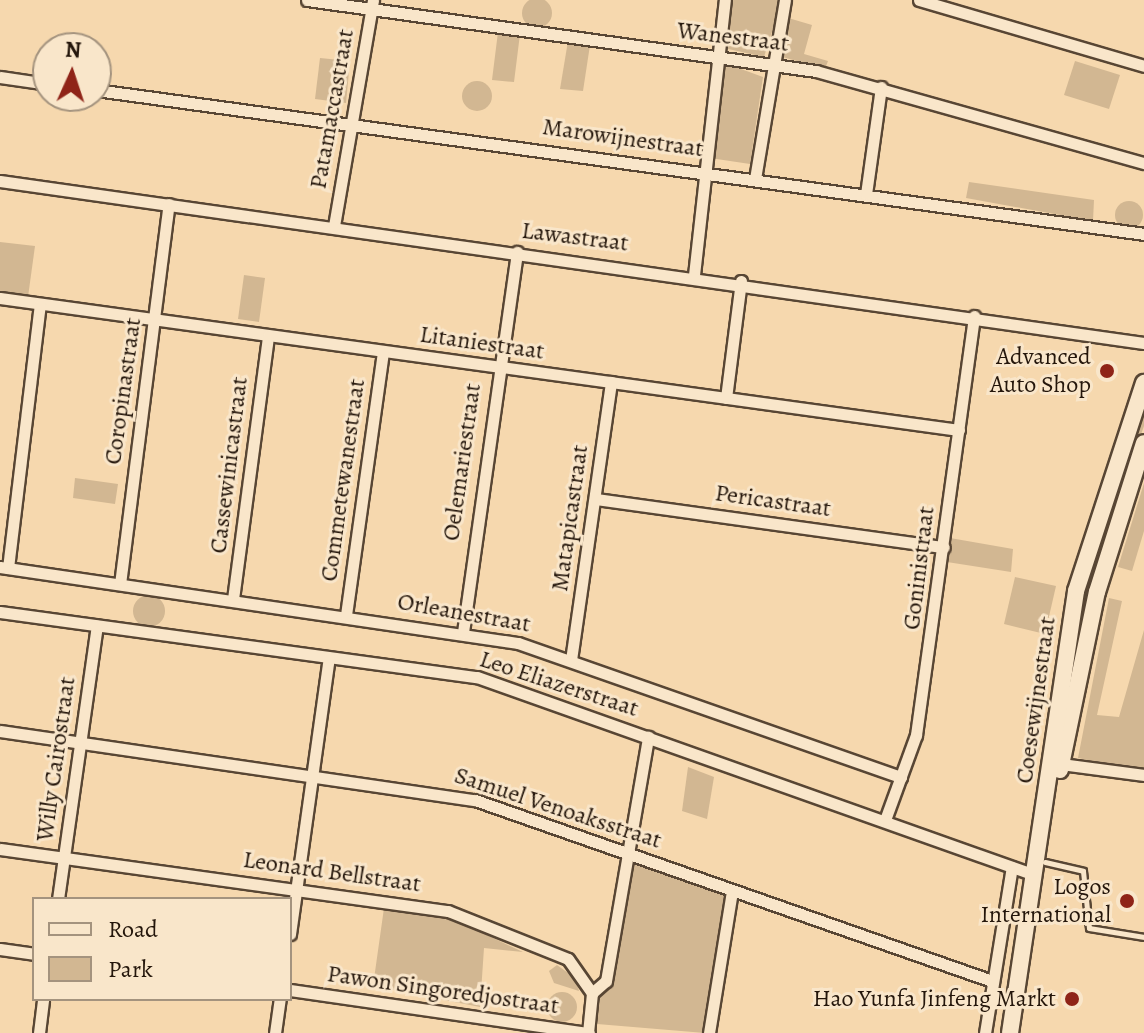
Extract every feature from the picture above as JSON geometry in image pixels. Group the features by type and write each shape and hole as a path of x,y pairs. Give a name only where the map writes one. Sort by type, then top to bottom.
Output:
{"main road":[{"name":"Coesewijnestraat","path":"1018,1033 1076,591 1144,383"},
{"name":"Coesewijnestraat","path":"1010,1033 1097,592 1144,443"}],"street":[{"name":"Wanestraat","path":"307,0 372,4 718,58 770,62 881,87 1144,163"},
{"path":"694,275 725,0"},
{"path":"755,179 770,62 785,0"},
{"path":"919,0 1144,66"},
{"name":"Patamaccastraat","path":"334,226 372,4"},
{"path":"0,77 32,82"},
{"path":"866,194 881,87"},
{"name":"Marowijnestraat","path":"112,92 706,171 1144,234"},
{"name":"Lawastraat","path":"0,181 741,281 1144,343"},
{"name":"Coropinastraat","path":"120,584 169,204"},
{"name":"Oelemariestraat","path":"463,632 498,367 517,252"},
{"path":"726,398 741,281"},
{"name":"Litaniestraat","path":"0,298 959,430"},
{"path":"4,567 40,305"},
{"name":"Goninistraat","path":"885,820 916,735 974,316"},
{"name":"Cassewinicastraat","path":"233,599 268,336"},
{"name":"Commetewanestraat","path":"346,615 383,352"},
{"name":"Matapicastraat","path":"571,660 611,382"},
{"name":"Pericastraat","path":"596,499 944,547"},
{"name":"Orleanestraat","path":"4,567 463,632 571,660 901,777"},
{"name":"Leo Eliazerstraat","path":"0,612 477,677 1012,867 1040,869"},
{"name":"Willy Cairostraat","path":"58,897 97,626"},
{"path":"292,921 329,658"},
{"name":"Samuel Venoaksstraat","path":"0,731 475,800 992,981"},
{"path":"588,1033 592,993 606,981 648,737"},
{"path":"1061,764 1144,775"},
{"name":"Leonard Bellstraat","path":"0,849 448,911 559,954 582,972 592,993"},
{"path":"985,1033 1012,867"},
{"path":"709,1033 732,891"},
{"path":"0,949 32,954"},
{"name":"Pawon Singoredjostraat","path":"292,990 588,1033"},
{"path":"39,1033 43,1001"},
{"path":"275,1033 280,1001"}],"lane":[{"path":"1040,869 1083,871 1089,928 1144,937"}],"green space":[{"path":"531,-1 543,-1 551,7 551,19 543,27 531,27 523,19 523,7"},
{"path":"728,0 782,0 764,57 724,48"},
{"path":"785,17 812,25 804,54 828,61 825,69 779,56"},
{"path":"498,32 520,34 514,82 492,80"},
{"path":"568,41 590,45 583,91 560,89"},
{"path":"320,58 350,61 346,103 315,99"},
{"path":"1075,61 1120,75 1109,109 1064,95"},
{"path":"730,65 763,77 750,164 710,158 720,72"},
{"path":"477,81 488,85 492,96 488,107 477,111 466,107 462,96 466,85"},
{"path":"969,182 1094,200 1093,221 966,198"},
{"path":"1129,201 1139,205 1143,215 1139,225 1129,229 1119,225 1115,215 1119,205"},
{"path":"0,242 35,246 28,297 0,292"},
{"path":"244,275 265,278 259,322 238,319"},
{"path":"1144,398 1144,426 1109,524 1061,712 1081,596"},
{"path":"75,478 118,484 115,504 73,498"},
{"path":"1144,483 1144,531 1132,571 1118,567"},
{"path":"950,538 1013,549 1011,572 947,562"},
{"path":"1015,577 1056,586 1045,634 1004,624"},
{"path":"149,595 160,600 165,611 160,622 149,627 138,622 133,611 138,600"},
{"path":"1109,598 1122,601 1097,715 1119,717 1144,630 1144,772 1078,758"},
{"path":"688,767 714,777 707,819 682,811"},
{"path":"630,861 727,896 705,1033 597,1024 596,996 609,987"},
{"path":"384,908 455,920 523,952 484,948 480,1007 373,986"},
{"path":"557,965 575,978 579,991 554,983 549,971"},
{"path":"562,992 573,996 577,1007 573,1018 562,1022 551,1018 547,1007 551,996"}],"place":[{"name":"Advanced Auto Shop","path":"1107,371"},
{"name":"Logos International","path":"1127,901"},
{"name":"Hao Yunfa Jinfeng Markt","path":"1072,999"}]}
